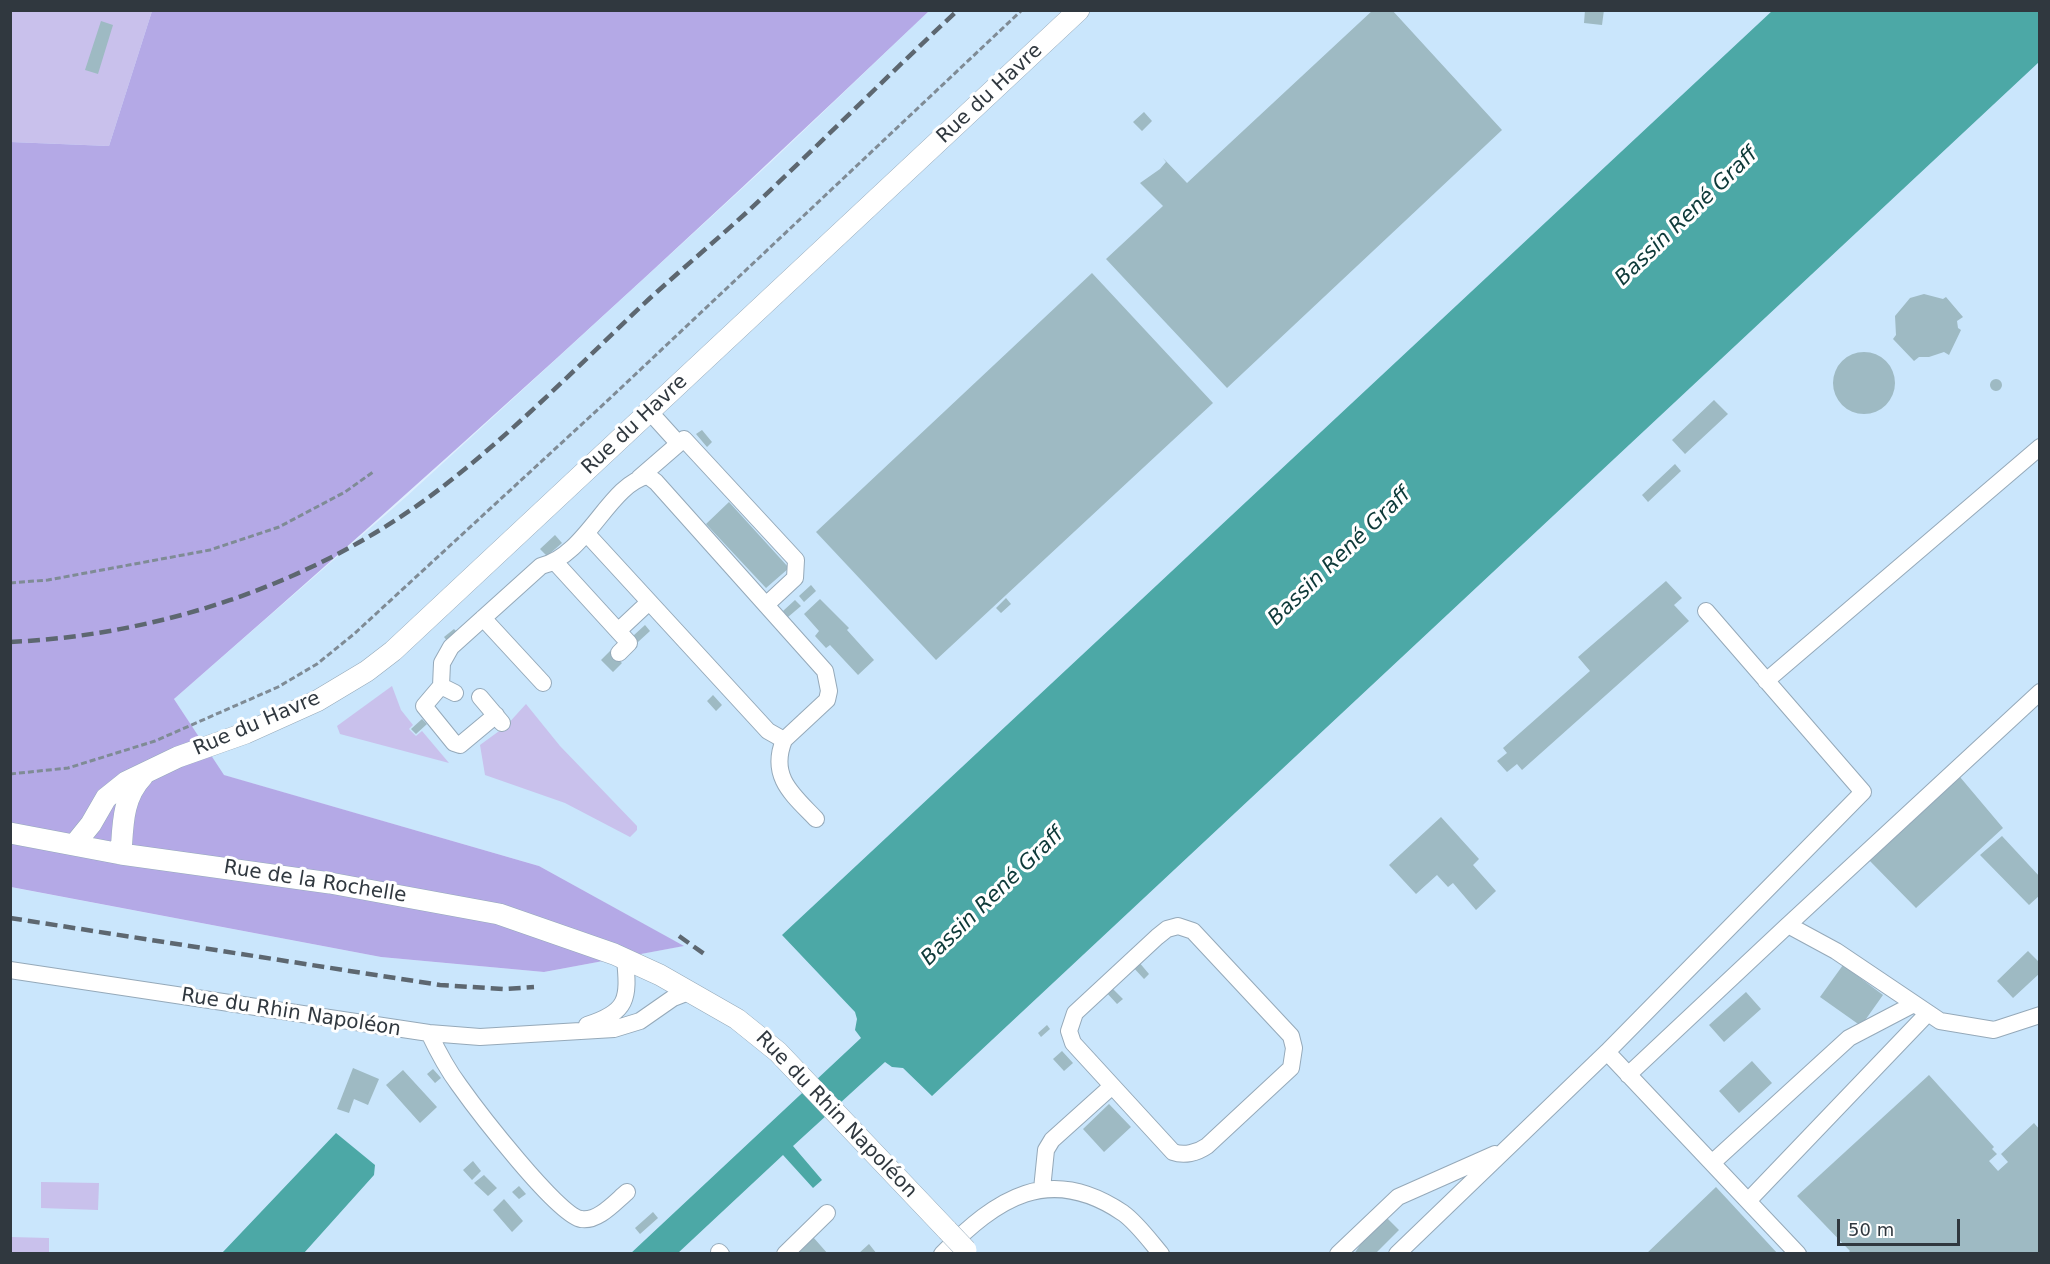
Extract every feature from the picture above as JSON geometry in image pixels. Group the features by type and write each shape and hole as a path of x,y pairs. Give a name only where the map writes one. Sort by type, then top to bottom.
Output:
{"main road":[{"name":"Rue du Havre","path":"74,845 92,824 106,798 126,782 178,757 246,734 285,716 368,671 393,651 1079,10"},
{"name":"Rue du Havre","path":"121,854 129,792 146,773"},
{"name":"Rue de la Rochelle","path":"10,833 121,854 299,879 473,908 534,924 620,956"},
{"name":"Rue du Rhin Napoléon","path":"620,956 691,992 755,1031 805,1080 967,1252"}],"street":[{"path":"649,411 676,441"},
{"path":"480,697 499,719 460,744 454,743 424,706 448,690 442,663 451,647 541,566 555,562 587,534 599,515 676,441 684,439 796,560 795,578 766,605"},
{"path":"1766,681 2040,447"},
{"path":"639,478 648,476 656,482 825,671 828,679 826,700 784,740 780,762 784,786 816,819"},
{"path":"587,534 768,731 784,740"},
{"path":"555,562 629,643 619,653"},
{"path":"618,631 650,602"},
{"path":"1396,1254 1607,1052 1863,792 1706,611"},
{"path":"483,618 543,683"},
{"path":"1628,1075 2040,692"},
{"path":"1788,925 1836,951 1940,1021 1994,1030 2040,1016"},
{"path":"1178,926 1193,931 1290,1036 1294,1048 1291,1068 1207,1146 1189,1153 1173,1152 1111,1087 1073,1043 1069,1031 1070,1022 1075,1013 1157,936 1167,929 1178,926"},
{"name":"Rue du Rhin Napoléon","path":"573,1030 597,1022 616,1011 624,1002 629,986 620,956"},
{"name":"Rue du Rhin Napoléon","path":"10,970 429,1034 480,1037 614,1029 640,1021 673,998 691,992"},
{"path":"1712,1163 1849,1038 1921,1008"},
{"path":"1748,1201 1921,1008"},
{"path":"429,1034 459,1085 520,1163 569,1215 582,1220 596,1217 627,1192"},
{"path":"1607,1052 1798,1254"},
{"path":"1042,1189 1046,1150 1057,1136 1111,1087"},
{"path":"1338,1254 1398,1197 1506,1149"},
{"path":"942,1254 969,1226 992,1209 1021,1193 1042,1189 1080,1191 1124,1214 1161,1254"},
{"path":"785,1254 827,1213"}],"path":[{"path":"10,774 68,768 155,741 278,687 317,664 533,471 1022,10"},
{"path":"10,583 48,580 210,550 279,527 345,492 373,472"}],"shaded area":[{"path":"11,11 152,11 109,146 11,142"},
{"path":"152,11 929,11 556,359 174,699 224,775 539,866 684,946 544,972 381,957 11,887 11,142 109,146"},
{"path":"929,11 2039,11 2039,1253 11,1253 10,887 381,957 544,972 683,946 539,866 223,775 174,699 407,496 770,163"},
{"path":"392,686 401,710 413,725 409,729 416,736 422,731 449,763 340,734 337,726"},
{"path":"526,704 560,746 637,826 637,830 630,837 565,803 485,775 480,745 506,726"},
{"path":"41,1182 99,1183 98,1210 41,1208"},
{"path":"11,1237 49,1238 49,1253 11,1253"}],"water":[{"name":"Bassin René Graff","path":"1772,11 2039,11 2039,62 932,1096 903,1068 892,1067 885,1062 793,1146 822,1180 813,1188 783,1155 678,1253 630,1254 861,1038 855,1030 857,1019 855,1012 782,935"},
{"path":"336,1133 375,1165 374,1175 304,1253 222,1253"}],"building":[{"path":"1373,10 1392,10 1502,130 1227,388 1106,259 1163,206 1140,183 1160,169 1166,162 1163,158 1187,183"},
{"path":"1585,10 1604,10 1602,25 1584,23"},
{"path":"101,21 113,25 98,74 85,70"},
{"path":"1144,112 1152,121 1142,131 1133,122"},
{"path":"1092,273 1213,403 936,660 816,532"},
{"path":"1924,294 1943,299 1946,297 1963,317 1957,321 1958,328 1961,330 1949,355 1944,352 1929,357 1919,357 1914,361 1893,339 1896,335 1895,316 1910,298"},
{"path":"1858,352 1870,352 1886,361 1893,371 1895,383 1893,395 1886,405 1870,414 1858,414 1847,409 1838,400 1833,389 1833,377 1838,366 1847,357"},
{"path":"1998,379 2002,385 1998,391 1994,391 1990,383"},
{"path":"1714,400 1728,414 1685,454 1672,440"},
{"path":"702,430 712,442 707,447 696,434"},
{"path":"1675,464 1681,471 1648,502 1642,495"},
{"path":"729,502 789,568 766,588 706,524"},
{"path":"555,535 562,543 547,556 540,549"},
{"path":"1666,581 1682,598 1674,605 1689,621 1522,770 1517,764 1507,772 1497,761 1507,753 1503,748 1590,671 1578,657"},
{"path":"811,585 816,591 804,602 799,596"},
{"path":"1006,598 1011,604 1001,613 996,608"},
{"path":"820,599 849,628 847,630 874,660 858,675 830,645 826,648 815,636 819,631 804,614"},
{"path":"795,600 801,606 788,617 783,611"},
{"path":"645,625 650,631 638,642 633,636"},
{"path":"454,629 458,633 448,642 444,637"},
{"path":"610,651 622,663 613,672 601,660"},
{"path":"713,695 722,705 716,711 707,701"},
{"path":"422,719 427,724 416,734 411,729"},
{"path":"1960,777 2003,828 1916,908 1868,859"},
{"path":"1441,817 1479,859 1473,865 1496,891 1476,910 1453,883 1448,887 1437,875 1416,894 1389,865"},
{"path":"2002,836 2040,877 2040,895 2029,905 1980,855"},
{"path":"2028,951 2040,963 2040,973 2013,998 1997,981"},
{"path":"1138,961 1149,974 1144,979 1132,966"},
{"path":"1843,965 1883,995 1861,1026 1820,997"},
{"path":"1111,987 1123,999 1117,1004 1106,992"},
{"path":"1746,992 1761,1009 1724,1042 1709,1025"},
{"path":"1047,1025 1050,1029 1041,1037 1038,1033"},
{"path":"1062,1051 1073,1063 1064,1071 1053,1059"},
{"path":"1752,1061 1772,1083 1739,1113 1719,1091"},
{"path":"353,1068 379,1079 368,1105 354,1099 349,1113 337,1109"},
{"path":"433,1069 441,1078 435,1083 427,1074"},
{"path":"403,1070 437,1107 420,1123 386,1085"},
{"path":"1929,1075 1994,1147 1992,1149 1997,1154 1989,1161 1998,1171 2008,1162 2001,1154 2034,1123 2040,1130 2040,1254 1847,1254 1850,1251 1797,1196"},
{"path":"1109,1104 1131,1127 1104,1152 1083,1129"},
{"path":"473,1161 481,1171 472,1180 463,1170"},
{"path":"484,1175 497,1188 488,1196 474,1183"},
{"path":"519,1186 526,1194 519,1199 512,1192"},
{"path":"1716,1187 1778,1254 1646,1254"},
{"path":"504,1199 523,1221 512,1232 493,1210"},
{"path":"653,1212 658,1218 640,1234 635,1228"},
{"path":"1387,1218 1399,1230 1375,1254 1354,1254 1362,1242"},
{"path":"813,1237 828,1254 794,1254"},
{"path":"869,1244 877,1254 858,1254"}],"railway":[{"path":"10,642 67,637 125,628 181,615 237,598 344,551 394,521 441,488 521,420 649,299 773,188 958,10"},
{"path":"10,918 440,985 504,989 534,987"},
{"path":"679,936 707,956"}]}
